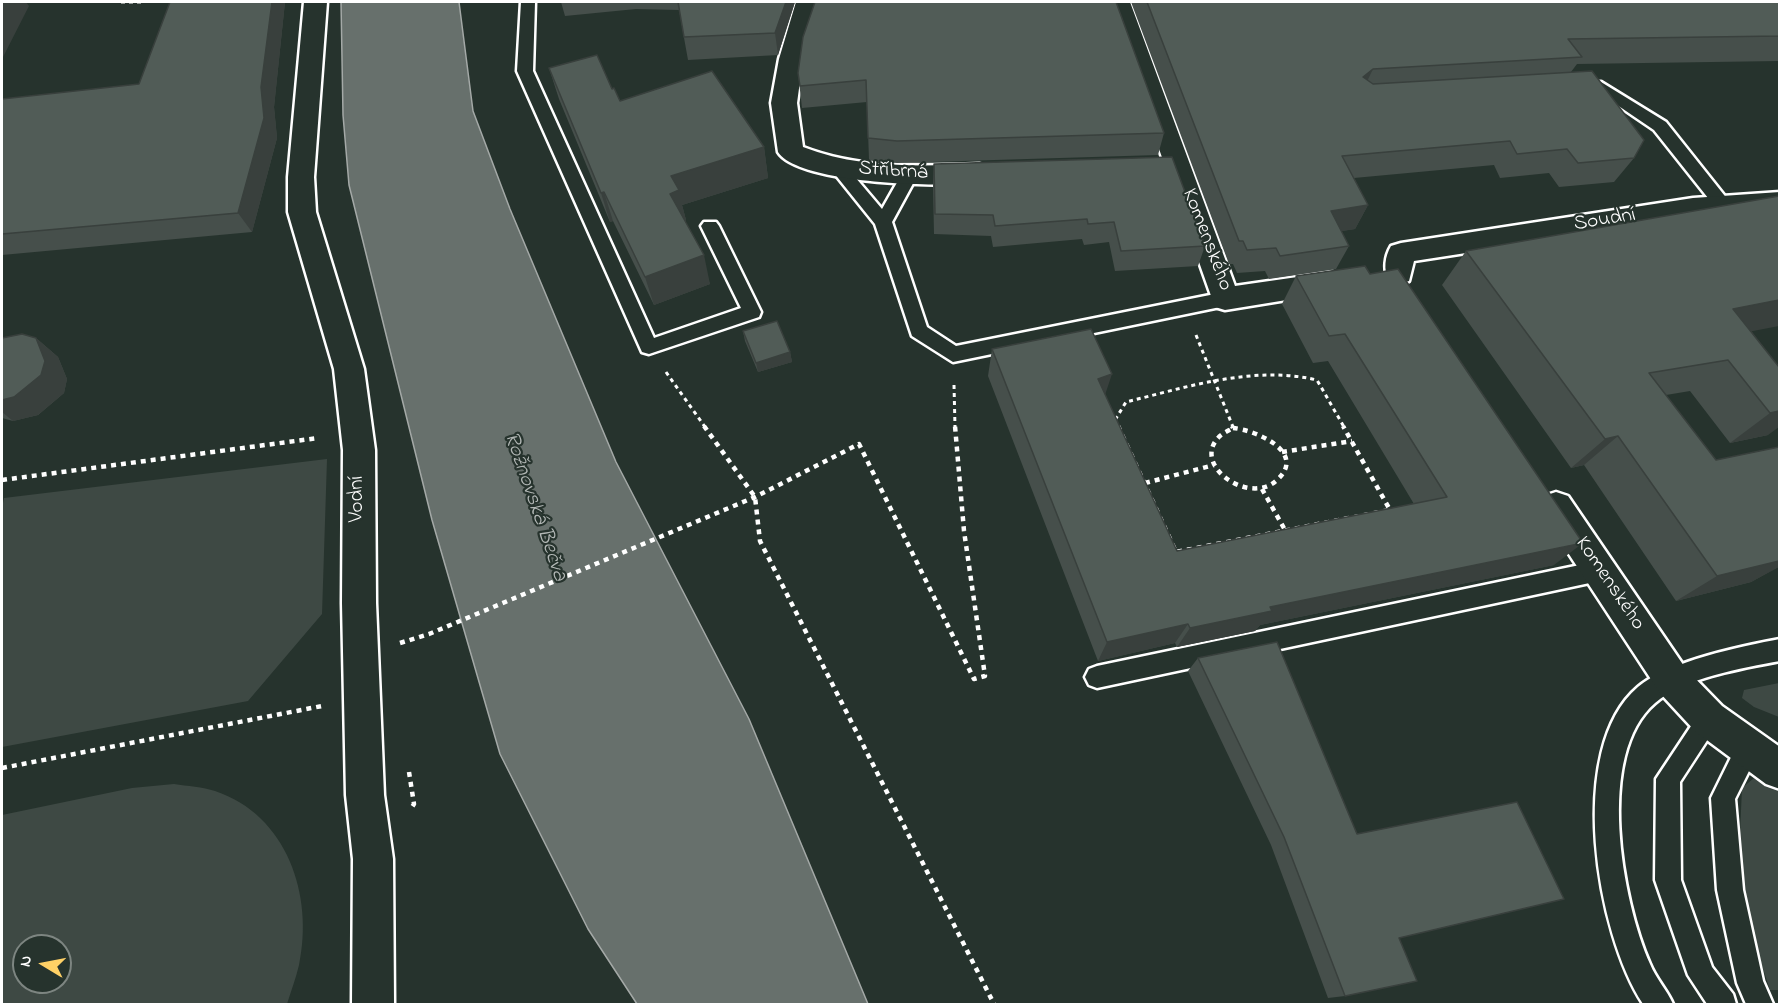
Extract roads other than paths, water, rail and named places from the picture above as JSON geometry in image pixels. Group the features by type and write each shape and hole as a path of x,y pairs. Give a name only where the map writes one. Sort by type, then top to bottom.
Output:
{"street":[{"name":"Vodní","path":"315,2 301,177 302,212 344,346 357,428 365,795 373,859 373,1005"},
{"name":"Komenského","path":"1118,2 1225,299 1385,281"},
{"name":"Stříbrná","path":"815,8 791,59 784,103 790,152 810,161 838,168 909,176 1004,172"},
{"path":"1146,167 1177,166"},
{"name":"Soudní","path":"1385,281 1401,253 1722,204 1779,202"},
{"name":"Komenského","path":"1539,481 1673,681 1709,719 1779,770"}],"lane":[{"path":"528,2 525,71 649,347 752,312 710,226"},
{"path":"1562,89 1601,87 1660,126 1722,204"},
{"path":"838,168 884,222 919,331 953,354 1225,299"},
{"path":"884,222 909,176"},
{"path":"1097,677 1599,570"},
{"path":"1659,1005 1639,971 1625,931 1616,889 1606,797 1609,760 1617,736 1630,714 1647,694 1686,673 1779,650"},
{"path":"1709,719 1668,779 1668,880 1701,975 1723,1005"},
{"path":"1748,749 1723,798 1730,890 1750,983 1760,1005"}],"water":[{"name":"Rožnovská Bečva","path":"341,2 459,2 473,111 510,209 616,462 749,719 868,1004 637,1004 588,929 500,754 432,520 349,185 343,115"}]}
